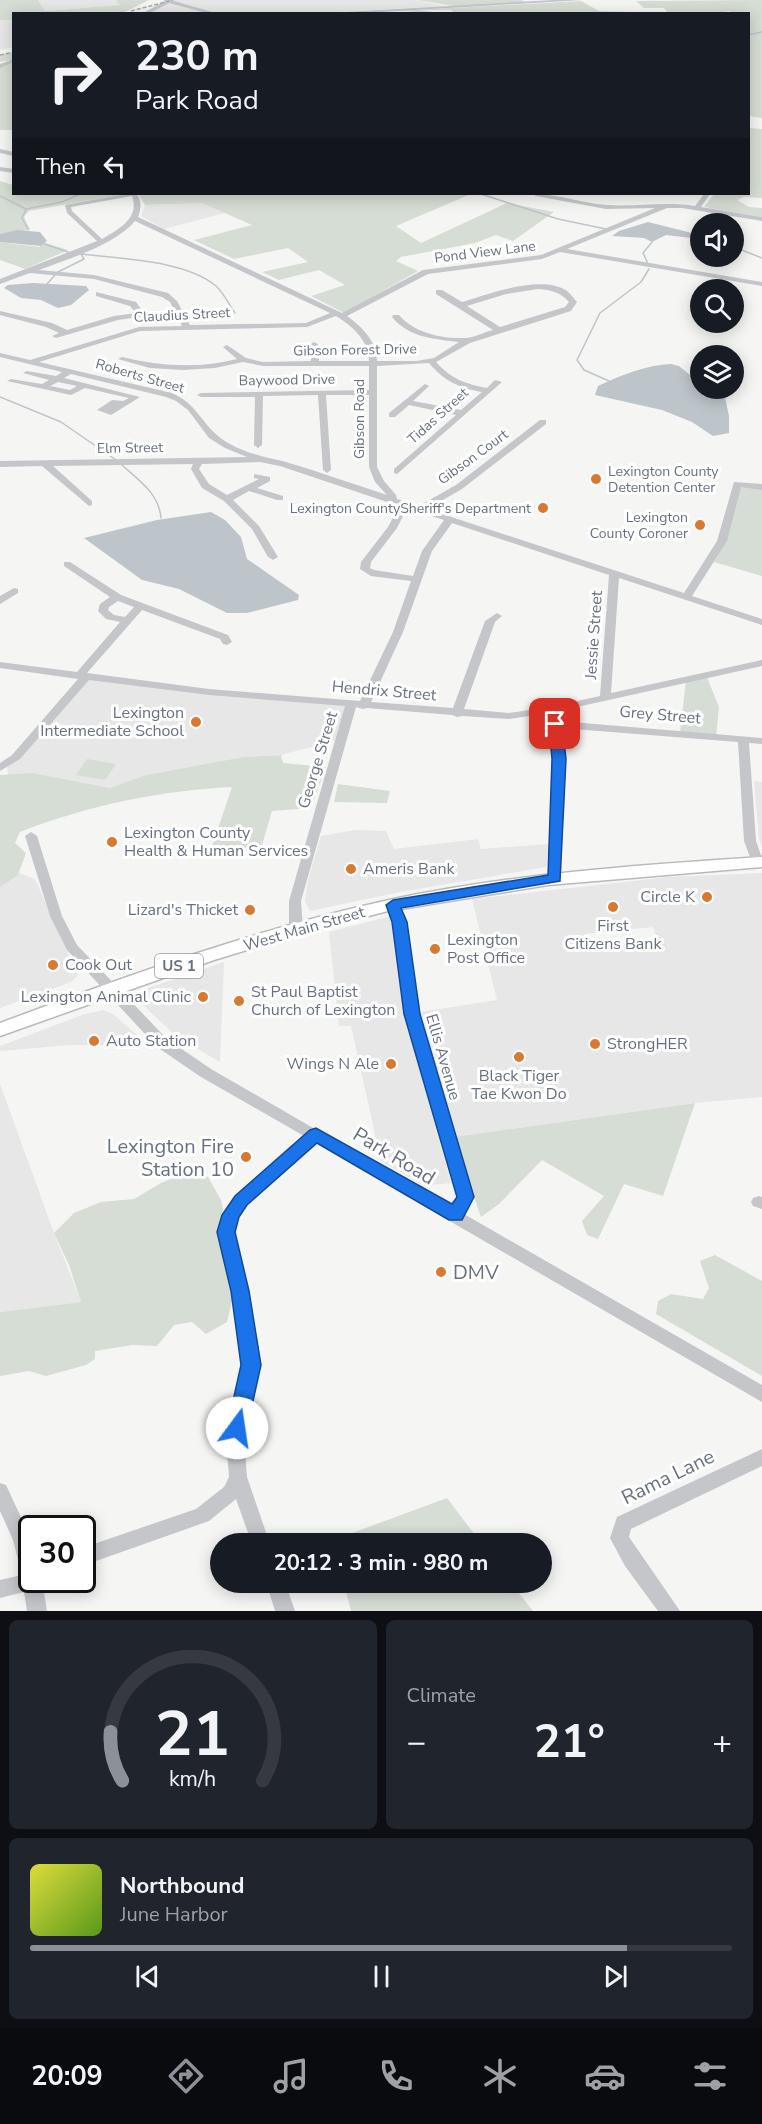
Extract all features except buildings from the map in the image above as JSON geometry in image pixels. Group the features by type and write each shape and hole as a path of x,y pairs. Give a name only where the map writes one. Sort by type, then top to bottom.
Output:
{"main road":[{"name":"West Main Street","path":"0,1030 111,990 296,929 393,905 555,878 654,868 760,862"}],"street":[{"path":"146,12 166,0 210,12"},
{"path":"348,12 581,0"},
{"path":"101,241 69,212 67,206 128,195"},
{"path":"0,282 101,241 120,230 134,218 138,203 134,195"},
{"name":"Pond View Lane","path":"541,195 606,207 669,205 762,219"},
{"path":"697,208 706,195"},
{"name":"Pond View Lane","path":"339,315 426,272 529,260 560,250 669,205"},
{"name":"Gibson Road","path":"134,218 339,315 369,342 373,363 373,467 380,482 393,497 391,501"},
{"path":"560,250 762,284"},
{"path":"27,271 94,277 165,295 173,301 186,326"},
{"path":"516,278 525,287"},
{"name":"Gibson Forest Drive","path":"243,360 271,364 431,361 467,341 568,309 573,302 570,295 555,289 525,287 464,304"},
{"path":"440,292 464,304 482,321 499,330"},
{"path":"99,294 133,304 146,323"},
{"path":"0,313 49,325 66,333"},
{"path":"56,336 117,318 142,314"},
{"name":"Claudius Street","path":"32,362 132,330 186,326 307,325 339,315"},
{"path":"396,317 402,327 467,341"},
{"path":"314,344 315,364"},
{"path":"227,347 243,360"},
{"name":"Roberts Street","path":"0,355 149,390 185,401 213,436 261,460 282,464 391,501"},
{"path":"123,359 146,365 174,366 218,365 243,360"},
{"path":"431,361 445,378 460,385 486,390"},
{"path":"43,387 70,371"},
{"path":"27,373 135,398"},
{"path":"11,381 71,393 84,386"},
{"name":"Tidas Street","path":"397,471 486,390 498,382"},
{"path":"392,415 425,386"},
{"path":"124,405 149,390"},
{"name":"Baywood Drive","path":"201,395 373,392"},
{"path":"322,393 327,470"},
{"path":"258,445 259,394"},
{"path":"408,402 461,413"},
{"name":"Gibson Court","path":"418,510 459,487 543,422"},
{"path":"198,460 195,469 201,482 227,499 260,533 273,557"},
{"name":"Elm Street","path":"0,464 261,460"},
{"path":"44,463 89,503"},
{"path":"227,499 267,479 257,476"},
{"path":"686,597 722,541 737,484 762,487"},
{"path":"251,489 280,498"},
{"path":"391,501 762,622"},
{"path":"404,505 392,528 366,562 365,569 371,573 416,579"},
{"name":"George Street","path":"296,929 295,901 357,705 398,632 428,551 449,520"},
{"path":"67,564 117,597 224,637 227,642"},
{"name":"Jessie Street","path":"605,698 614,574"},
{"path":"0,601 14,591"},
{"path":"117,597 104,606 103,611 110,617 127,621"},
{"path":"0,768 16,757 141,605"},
{"path":"457,714 490,621 497,616"},
{"name":"Hendrix Street","path":"0,665 209,692 457,714 509,716 550,710 762,663"},
{"path":"550,710 555,724 559,759 555,878"},
{"name":"Grey Street","path":"555,724 762,741"},
{"path":"743,739 750,841 760,862"},
{"name":"Park Road","path":"31,836 62,932 84,962 169,1048 206,1073 316,1134 762,1394"},
{"name":"Ellis Avenue","path":"393,905 399,922 412,1014 465,1197 456,1215"},
{"path":"257,1533 238,1477 235,1438 251,1365 240,1291 227,1240 227,1223 241,1201 316,1134"},
{"name":"Rama Lane","path":"670,1611 632,1560 619,1538 624,1523 762,1457"},
{"path":"96,1552 202,1515 222,1501 238,1477"},
{"path":"0,1491 18,1531"},
{"path":"0,1589 18,1582"},
{"path":"35,1593 38,1611"},
{"path":"279,1593 285,1611"}],"shaded area":[{"path":"0,0 38,0 45,11 120,5 116,0 149,0 125,12 12,12 12,20 0,20"},
{"path":"38,0 116,0 121,5 45,11"},
{"path":"174,0 415,0 443,6 336,12 150,12"},
{"path":"417,0 522,0 525,3 453,6"},
{"path":"762,0 762,118 750,116 750,12 667,12 664,8 644,8 636,1"},
{"path":"581,1 599,11 634,12 397,11"},
{"path":"0,20 12,20 12,47 0,50"},
{"path":"12,52 12,130 0,130 0,66 11,60 0,62 0,55"},
{"path":"750,128 762,129 762,198 744,197 737,200 749,207 762,208 762,217 704,207 713,195 750,195"},
{"path":"0,181 12,185 12,195 119,195 29,211 24,217 30,230 0,234"},
{"path":"139,195 469,195 396,226 421,243 507,203 554,212 513,241 496,235 475,243 401,257 396,261 418,271 344,313 311,296 345,285 319,270 279,280 262,272 308,262 288,248 234,259 194,240 252,225 202,203 145,205"},
{"path":"202,203 225,213 164,229 141,216 145,205"},
{"path":"648,222 690,232 690,238 666,235 652,242 644,238 612,236 619,231"},
{"path":"17,230 40,232 47,241 41,246 0,242 0,234"},
{"path":"0,242 39,247 46,243 68,250 25,269 0,260"},
{"path":"33,283 86,286 89,290 71,305 58,308 41,300 21,298 4,288 8,285"},
{"path":"662,365 679,366 690,375 690,399 725,399 729,433 713,436 692,422 662,410 595,395 598,386 643,368"},
{"path":"745,486 762,488 762,576 714,562 726,540 740,488"},
{"path":"211,512 225,520 241,537 247,559 299,595 298,600 247,613 227,613 179,589 142,580 84,538 157,520"},
{"path":"706,675 719,707 716,737 680,733 686,680"},
{"name":"Lexington Intermediate School","path":"85,677 351,705 341,739 281,755 243,757 146,775 110,788 33,773 8,775 7,764"},
{"path":"281,755 283,763 326,767 311,808 272,811 262,845 209,855 232,787 151,796 72,814 20,832 15,843 26,853 18,875 0,887 0,775 33,773 110,788 146,775 243,757"},
{"path":"87,759 116,764 105,780 76,775"},
{"path":"754,781 762,782 762,847 759,838"},
{"path":"338,784 390,791 387,803 334,802"},
{"path":"355,830 386,831 394,849 478,839 481,849 549,844 546,867 400,892 310,911 305,901 308,880 321,836"},
{"path":"19,873 35,879 78,975 71,982 0,1008 0,886"},
{"path":"762,873 762,1097 695,1103 454,1137 421,1012 497,1000 472,899 669,877","holes":["653,927 657,939 589,946 584,934"]},
{"path":"391,916 405,1017 451,1183 432,1185 430,1189 381,1161 351,1026 339,1026 329,932"},
{"path":"224,962 220,1062 176,1036 145,1007 139,996 145,989"},
{"path":"104,1010 113,1014 148,1045 70,1045 0,1051 0,1046 85,1014"},
{"path":"0,1084 54,1233 81,1302 0,1312"},
{"path":"695,1103 663,1196 624,1184 598,1239 587,1235 582,1221 604,1196 542,1160 499,1204 481,1217 454,1137"},
{"path":"185,1173 208,1177 221,1200 240,1291 232,1301 227,1322 206,1334 192,1322 174,1325 157,1346 132,1345 95,1351 95,1359 86,1365 46,1376 29,1371 0,1376 0,1312 81,1302 69,1265 54,1233 74,1213 101,1202 134,1199 161,1183"},
{"path":"715,1255 762,1281 762,1376 656,1314 658,1301 671,1294 703,1299 709,1288 700,1261"},
{"path":"447,1498 473,1533 352,1533"},
{"path":"346,1593 519,1593 533,1611 351,1611"}],"waterway":[{"path":"750,35 762,32"},
{"path":"26,209 62,202 78,195"},
{"path":"484,195 558,219 606,229"},
{"path":"0,196 26,209"},
{"path":"26,209 22,218 28,229"},
{"path":"649,266 643,253 652,242"},
{"path":"44,244 68,252"},
{"path":"744,251 762,258"},
{"path":"58,272 84,259 81,254 133,259 170,266 203,277 216,286 235,313"},
{"path":"609,381 584,370 577,360 600,313 641,282 649,269"},
{"path":"47,284 55,275"},
{"path":"0,397 61,422 116,460"},
{"path":"121,464 152,494 161,518"}],"railway":[{"path":"131,11 173,0"},
{"path":"0,55 12,52"}],"place":[{"name":"Lexington County Detention Center","path":"596,479"},
{"name":"Lexington CountySheriff's Department","path":"543,508"},
{"name":"Lexington County Coroner","path":"700,525"},
{"name":"Lexington Intermediate School","path":"196,722"},
{"name":"Lexington County Health & Human Services","path":"112,842"},
{"name":"Ameris Bank","path":"351,869"},
{"name":"Circle K","path":"707,897"},
{"name":"First Citizens Bank","path":"613,907"},
{"name":"Lizard's Thicket","path":"250,910"},
{"name":"Lexington Post Office","path":"435,949"},
{"name":"Cook Out","path":"53,965"},
{"name":"Lexington Animal Clinic","path":"203,997"},
{"name":"St Paul Baptist Church of Lexington","path":"239,1001"},
{"name":"Auto Station","path":"94,1041"},
{"name":"StrongHER","path":"595,1044"},
{"name":"Black Tiger Tae Kwon Do","path":"519,1057"},
{"name":"Wings N Ale","path":"391,1064"},
{"name":"Lexington Fire Station 10","path":"246,1157"},
{"name":"DMV","path":"441,1272"}],"route":[{"path":"237,1428 249,1384 251,1365 247,1326 226,1232 227,1223 241,1201 316,1134 456,1215 465,1197 412,1014 399,922 393,905 459,892 555,878 559,759 555,724"}]}
